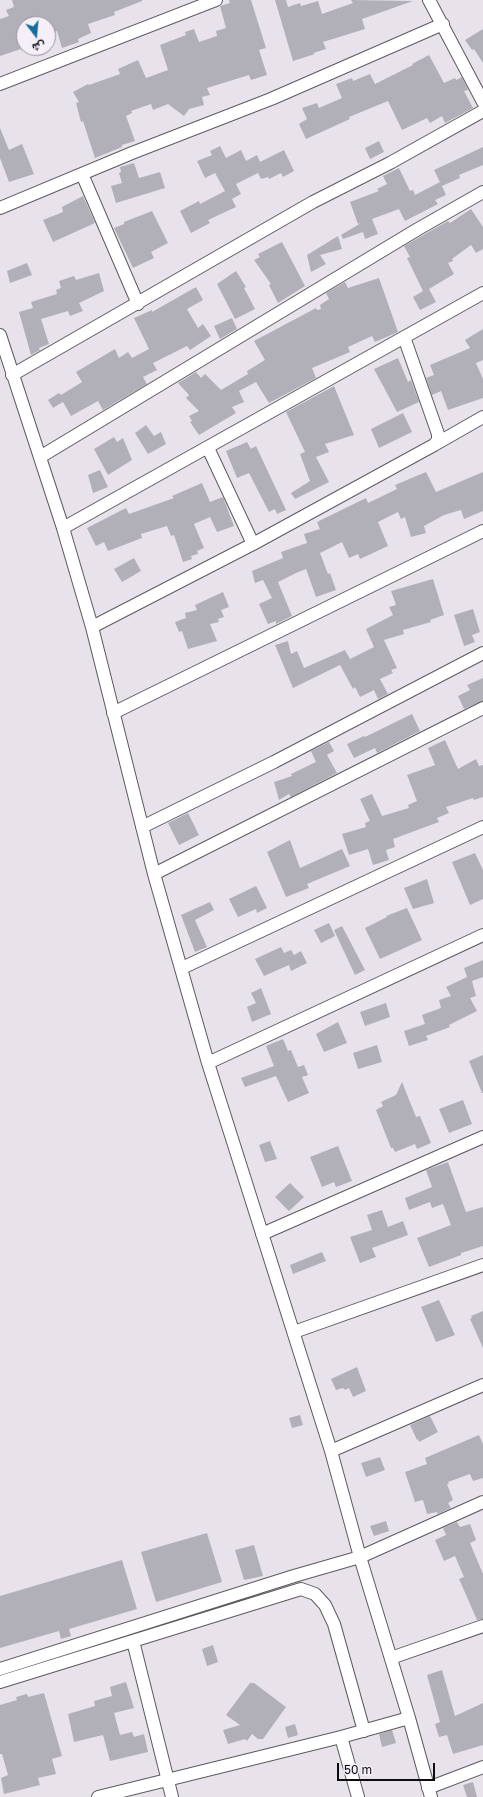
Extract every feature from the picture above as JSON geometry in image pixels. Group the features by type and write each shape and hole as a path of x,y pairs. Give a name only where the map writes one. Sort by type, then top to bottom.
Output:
{"street":[{"path":"0,84 216,0"},
{"path":"429,0 483,102"},
{"path":"0,208 132,153 271,99 442,24"},
{"path":"12,375 138,304 313,202 390,163 483,111"},
{"path":"82,174 138,304"},
{"path":"40,457 418,229 483,192"},
{"path":"64,528 483,293"},
{"path":"0,335 64,528 92,627 154,874 208,1063 331,1451 360,1557 409,1718 429,1792 483,1766"},
{"path":"404,337 438,434 438,440 434,445"},
{"path":"92,627 252,544 483,417"},
{"path":"208,448 252,544"},
{"path":"113,712 483,531"},
{"path":"142,827 274,762 483,653"},
{"path":"154,874 483,708"},
{"path":"182,968 483,826"},
{"path":"208,1063 483,936"},
{"path":"262,1234 483,1137"},
{"path":"294,1332 483,1266"},
{"path":"331,1451 483,1385"},
{"path":"0,1668 294,1576 360,1557 483,1502"},
{"path":"0,1682 301,1589 315,1594 325,1605 334,1624 364,1731"},
{"path":"391,1658 483,1626"},
{"path":"133,1641 172,1797"},
{"path":"98,1797 342,1737 409,1718"},
{"path":"342,1737 358,1797"}],"building":[{"path":"12,0 142,0 114,12 115,15 88,24 91,33 78,39 79,42 62,48 56,31 56,16 16,16 16,51 0,56 0,19 9,16 6,10 14,7"},
{"path":"229,0 251,0 266,48 259,50 267,75 251,80 249,75 207,88 210,95 202,97 204,105 189,109 184,116 168,104 153,110 151,104 131,111 132,113 126,116 135,141 122,145 122,147 95,158 83,121 81,122 76,103 79,102 73,92 88,84 89,85 120,74 118,69 138,60 146,78 168,70 160,45 186,35 185,32 194,29 199,42 217,36 216,31 226,28 220,6 230,3"},
{"path":"275,0 286,0 288,7 300,3 301,6 318,1 322,14 353,3 351,0 413,1 362,19 365,29 323,42 326,49 293,61"},
{"path":"483,29 483,63 474,49 472,50 465,40"},
{"path":"429,55 444,83 455,78 456,80 462,77 468,90 464,91 473,108 445,123 442,116 430,123 427,118 402,130 388,101 349,117 350,119 306,139 299,124 307,119 302,108 317,103 319,108 342,98 336,84 352,78 353,81 370,74 375,84 413,65 412,64"},
{"path":"0,128 9,150 22,144 34,174 9,182 0,158"},
{"path":"379,141 384,152 370,159 365,148"},
{"path":"220,146 226,158 241,150 246,161 257,155 260,162 284,150 294,171 283,177 281,173 269,179 268,177 261,179 258,173 236,184 241,194 232,199 236,207 208,220 210,223 191,233 180,211 199,201 200,204 225,191 215,173 205,178 197,161 212,155 210,151"},
{"path":"483,147 483,165 459,175 460,178 442,186 446,195 435,200 438,204 405,221 399,209 372,219 378,234 365,239 363,232 343,239 341,235 361,223 358,224 350,202 379,191 377,189 387,184 383,176 399,168 410,191 413,190 415,195 440,182 434,170"},
{"path":"134,163 139,178 160,172 165,188 116,203 111,186 122,183 119,173 121,172 120,167"},
{"path":"83,196 95,223 53,242 43,220 63,212 62,207"},
{"path":"471,209 483,227 483,249 476,253 471,245 452,259 453,261 448,263 454,274 429,289 436,302 420,310 413,297 423,291 407,258 410,257 404,246 448,221 450,223"},
{"path":"152,211 168,243 151,252 154,258 133,268 114,228 124,224 124,222"},
{"path":"338,236 342,249 320,255 326,264 311,272 307,255"},
{"path":"282,242 305,286 278,303 269,285 271,284 254,260 260,257 258,254"},
{"path":"27,263 32,275 10,283 7,271"},
{"path":"236,271 246,287 244,288 255,309 235,319 217,284"},
{"path":"99,273 104,291 79,303 83,311 70,316 68,311 41,319 49,344 39,348 40,350 31,355 19,312 33,308 31,302 57,294 56,290 61,288 59,281 74,276 76,280"},
{"path":"379,278 398,332 375,342 372,336 348,347 350,352 312,368 316,378 269,403 256,382 239,391 244,402 232,407 236,413 199,435 190,422 192,421 189,416 199,411 186,398 189,395 178,383 196,372 201,378 205,374 221,390 248,374 247,371 265,360 254,341 316,308 317,310 321,309 320,305 329,299 326,293 345,282 348,288"},
{"path":"196,287 203,300 187,309 198,328 203,324 211,336 190,350 187,346 153,363 157,370 143,377 147,384 103,410 98,401 71,416 63,402 53,408 48,400 59,393 61,395 82,382 76,372 115,349 119,358 128,352 132,358 149,349 134,318 152,310 152,312"},
{"path":"232,318 237,329 220,339 214,326"},
{"path":"483,329 483,360 476,363 483,379 483,398 448,410 441,391 432,395 426,378 434,375 430,365 470,348 465,340"},
{"path":"398,358 408,382 411,380 419,402 397,412 374,369"},
{"path":"334,386 354,435 325,444 329,452 316,457 329,482 295,499 291,493 310,481 300,454 305,452 286,412"},
{"path":"403,413 412,432 379,448 371,429"},
{"path":"146,425 154,436 161,432 166,444 148,454 135,433"},
{"path":"114,437 117,442 123,438 132,460 108,475 94,449"},
{"path":"247,442 251,449 256,446 286,510 277,514 275,509 269,512 249,473 237,478 226,451"},
{"path":"100,470 108,487 93,493 88,475"},
{"path":"426,472 436,492 483,472 483,511 464,519 461,510 444,515 424,526 426,533 411,537 405,517 401,519 398,512 378,522 388,546 360,559 358,554 349,558 342,542 320,553 328,574 330,573 336,590 316,597 306,569 278,582 292,616 276,624 276,621 268,624 259,604 272,598 263,580 255,583 252,571 283,558 281,552 307,543 304,534 320,529 317,522 366,498 368,503 397,489 395,485"},
{"path":"202,483 210,502 223,497 234,526 217,532 210,517 194,524 204,548 197,551 198,554 191,556 192,559 183,562 174,535 171,536 167,526 141,534 142,538 108,551 104,542 96,546 87,528 126,508 129,514 174,498 172,496"},
{"path":"134,558 141,571 122,582 114,569"},
{"path":"433,579 444,615 430,620 431,622 403,630 404,634 384,640 397,668 391,670 393,673 380,679 388,694 378,699 374,690 360,697 355,687 353,689 340,665 293,688 275,645 288,641 291,654 297,651 304,668 345,650 350,659 374,647 366,629 393,615 389,607 396,605 391,591"},
{"path":"223,592 229,607 221,610 224,617 218,619 219,622 210,624 217,641 188,649 182,631 179,632 175,622 186,618 185,613 197,610 195,605"},
{"path":"473,609 480,632 472,635 475,642 464,646 454,615"},
{"path":"483,678 483,701 464,709 458,696 470,690 467,685"},
{"path":"412,714 420,731 377,753 375,748 354,758 347,744"},
{"path":"445,740 458,769 476,759 479,766 483,765 483,797 474,800 473,798 446,807 449,813 437,818 439,822 393,839 395,847 386,850 389,860 373,865 368,849 349,855 342,834 366,827 365,823 370,821 360,799 372,794 382,816 409,808 408,805 417,801 407,775 435,765 428,748"},
{"path":"329,742 334,751 327,755 337,773 291,797 289,794 279,800 274,782 292,776 291,774 316,762 311,751"},
{"path":"188,813 199,835 179,845 168,823"},
{"path":"290,840 300,868 342,849 350,866 307,884 309,888 286,897 267,852"},
{"path":"475,853 483,870 483,899 470,905 452,862"},
{"path":"427,879 434,903 413,909 404,888"},
{"path":"256,886 267,908 257,913 256,909 238,917 229,899"},
{"path":"210,902 214,910 195,920 207,947 195,952 181,915"},
{"path":"407,908 422,940 380,959 365,928 387,917 386,916"},
{"path":"329,923 335,936 321,943 314,930"},
{"path":"342,926 365,970 355,975 334,930"},
{"path":"281,947 284,953 291,950 294,955 301,951 307,963 291,971 289,965 264,976 255,959"},
{"path":"483,960 483,977 472,981 476,996 470,998 477,1011 449,1025 450,1027 426,1036 428,1040 409,1046 404,1031 425,1024 422,1015 441,1008 439,1000 451,996 446,987 467,977 464,968"},
{"path":"261,988 271,1014 252,1022 247,1007 256,1003 251,993"},
{"path":"386,1003 390,1017 365,1026 360,1012"},
{"path":"338,1022 347,1043 324,1052 316,1034"},
{"path":"283,1039 288,1051 291,1050 298,1067 304,1065 308,1075 302,1077 309,1093 288,1102 276,1076 245,1087 241,1078 274,1066 266,1046"},
{"path":"377,1045 382,1062 358,1069 353,1053"},
{"path":"483,1055 483,1093 482,1093 469,1061"},
{"path":"402,1082 416,1117 420,1116 431,1143 417,1149 415,1144 395,1152 393,1148 391,1148 376,1110 383,1106 381,1102 396,1095"},
{"path":"463,1100 472,1124 449,1133 439,1109"},
{"path":"270,1141 277,1159 265,1162 259,1145"},
{"path":"338,1146 352,1181 336,1187 334,1182 322,1187 310,1157"},
{"path":"448,1162 466,1212 483,1207 483,1246 461,1253 461,1255 429,1267 417,1238 451,1225 443,1204 432,1208 430,1202 409,1210 405,1198 432,1187 426,1170"},
{"path":"290,1183 304,1197 289,1211 275,1197"},
{"path":"382,1210 388,1227 403,1221 408,1235 372,1248 376,1257 360,1263 350,1237 372,1230 367,1215"},
{"path":"322,1252 326,1261 293,1274 290,1265"},
{"path":"439,1300 455,1335 436,1342 421,1307"},
{"path":"483,1311 483,1348 470,1319 472,1318 471,1316"},
{"path":"357,1367 366,1391 353,1397 349,1388 345,1390 343,1388 336,1390 331,1379"},
{"path":"300,1415 303,1425 292,1428 289,1418"},
{"path":"430,1416 438,1432 419,1442 410,1425"},
{"path":"479,1435 483,1444 483,1478 473,1481 470,1474 448,1482 449,1484 447,1484 453,1500 448,1503 451,1508 438,1514 437,1512 427,1514 423,1500 415,1502 405,1472 427,1464 425,1458"},
{"path":"380,1457 385,1470 366,1477 361,1463"},
{"path":"386,1521 389,1531 374,1536 370,1526"},
{"path":"457,1522 460,1527 470,1524 476,1540 470,1543 483,1574 483,1619 477,1620 459,1579 464,1577 455,1556 444,1561 435,1540 446,1535 443,1528"},
{"path":"207,1533 222,1582 156,1602 141,1552"},
{"path":"254,1545 263,1576 244,1580 235,1550"},
{"path":"122,1560 137,1609 69,1629 71,1636 61,1639 59,1631 0,1648 0,1596"},
{"path":"213,1645 218,1662 207,1666 202,1649"},
{"path":"442,1670 455,1716 483,1703 483,1745 453,1754 447,1735 439,1737 435,1724 440,1722 427,1675"},
{"path":"126,1682 134,1708 114,1713 120,1735 132,1732 134,1737 144,1734 148,1752 110,1761 103,1735 74,1742 68,1714 95,1706 94,1701 112,1696 110,1687"},
{"path":"250,1683 254,1683 286,1707 263,1739 258,1739 252,1734 247,1741 245,1739 228,1744 223,1730 240,1725 226,1715"},
{"path":"44,1693 62,1756 52,1759 56,1774 38,1778 40,1785 4,1794 1,1778 8,1775 2,1754 0,1754 0,1705 17,1700 16,1697 27,1694 28,1697"},
{"path":"295,1724 298,1735 288,1738 285,1727"},
{"path":"392,1730 396,1743 382,1747 379,1734"},
{"path":"473,1782 477,1797 467,1797 463,1785"}]}
